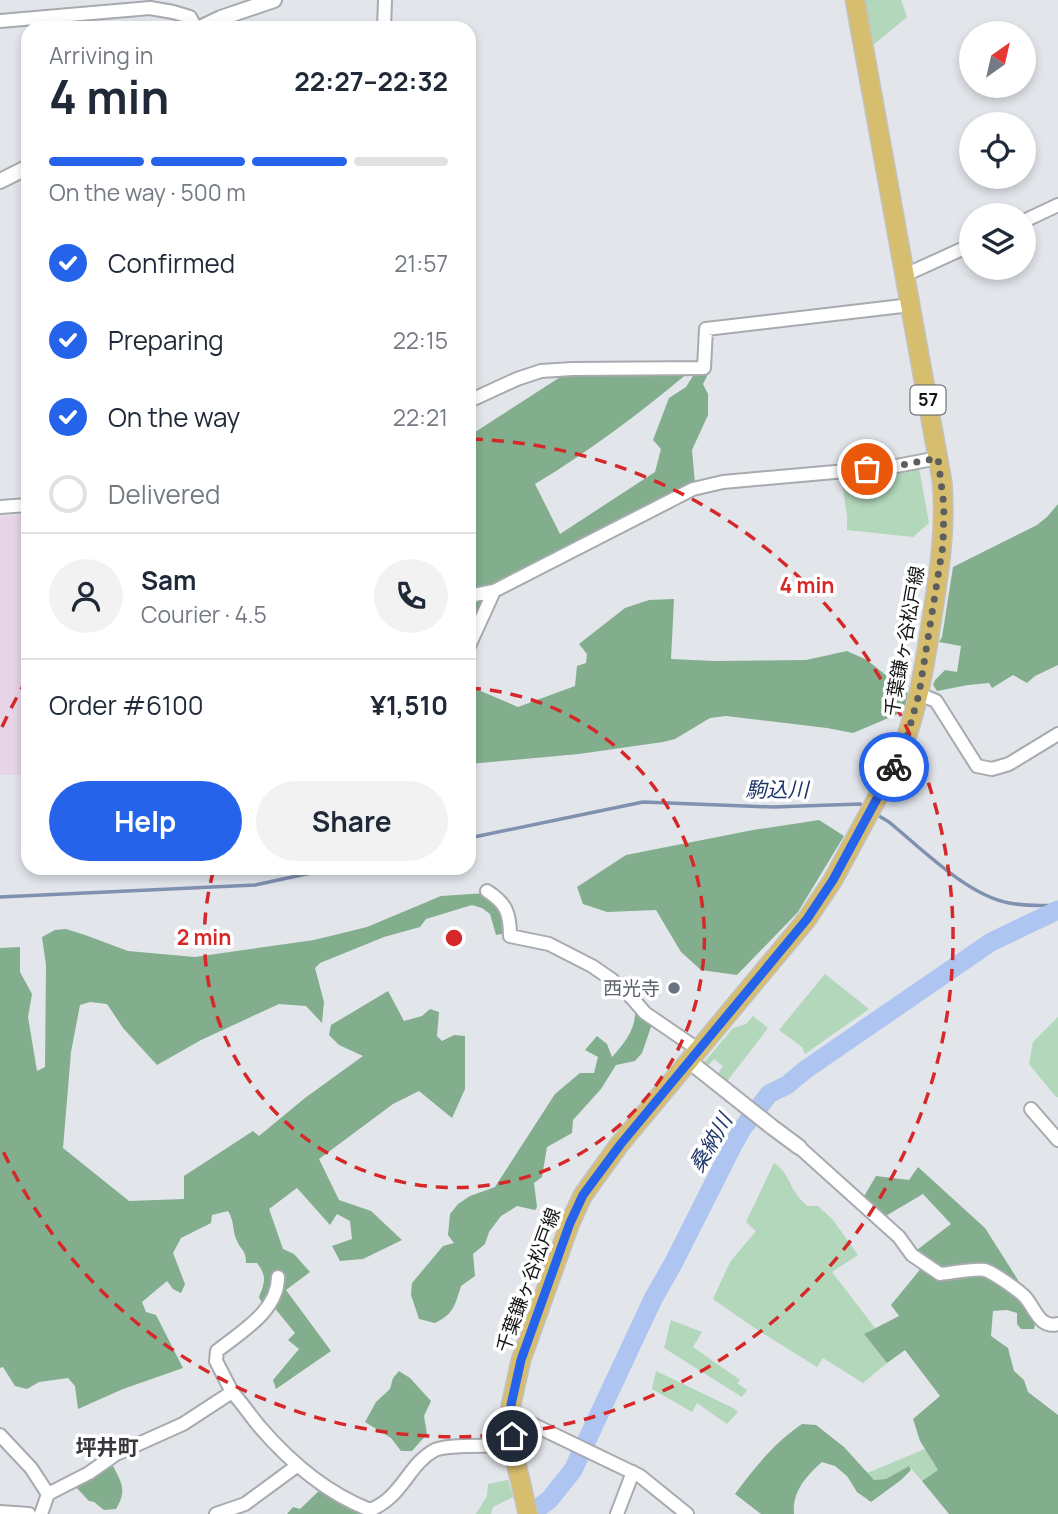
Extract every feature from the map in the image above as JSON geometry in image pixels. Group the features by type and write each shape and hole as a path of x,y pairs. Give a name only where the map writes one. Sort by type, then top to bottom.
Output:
{"main road":[{"name":"千葉鎌ヶ谷松戸線","path":"526,1505 512,1446 511,1414 515,1384 570,1223 583,1195 620,1145 807,919 833,880 905,744 919,694 944,535 944,506 938,458 855,0"}],"street":[{"path":"214,21 274,0"},
{"path":"384,21 385,0"},
{"path":"0,21 150,8 190,17 193,21"},
{"path":"0,181 21,170"},
{"path":"1036,215 1058,205"},
{"path":"905,275 959,250"},
{"path":"476,398 541,371 704,368 706,329 911,305"},
{"path":"476,595 494,591 693,489 723,482 891,467 938,458"},
{"path":"0,507 21,506"},
{"path":"476,631 494,591"},
{"path":"919,694 936,701 977,766 992,769 1009,764 1058,734"},
{"path":"486,891 500,899 510,919 510,936 549,944 611,979 742,1103 799,1147 899,1237 912,1255 940,1274 986,1271 1023,1295 1043,1323 1050,1326 1058,1324"},
{"path":"1031,1109 1058,1140"},
{"path":"278,1277 275,1295 263,1313 217,1351 216,1361 232,1392 259,1425 298,1465 320,1483 370,1510 386,1508 421,1461 435,1450 447,1447 512,1446"},
{"path":"41,1514 48,1494 89,1473 116,1454 183,1424 232,1392"},
{"path":"511,1414 633,1472 687,1514"},
{"path":"0,1435 31,1468 48,1494"},
{"path":"216,1514 245,1503 298,1465"},
{"path":"617,1514 633,1472"},
{"path":"0,1512 29,1514"}],"shaded area":[{"path":"21,514 21,775 0,775 0,516"}],"green space":[{"path":"864,0 901,0 907,17 872,46"},
{"path":"707,365 708,374 703,384 708,394 708,415 692,450 695,484 493,587 476,625 476,431 565,374 689,372 614,431 535,484 560,534 655,472 661,449 653,440 669,398 686,387 696,371"},
{"path":"919,468 929,523 913,537 847,530 841,475"},
{"path":"1058,504 1058,665 1027,683 1013,675 992,688 989,683 937,691 933,685 945,670 957,672 961,646 939,642 953,567 1037,525"},
{"path":"674,599 671,659 806,660 847,651 867,660 908,693 905,711 853,733 726,716 710,718 675,739 663,742 579,754 476,763 476,689 518,707 575,686 577,666 586,663 587,654 579,644 625,608 649,600"},
{"path":"819,820 844,836 798,912 737,975 701,970 681,952 656,910 607,912 583,904 577,887 626,855"},
{"path":"487,893 499,901 507,933 496,935 490,914 472,905 426,919 420,927 384,937 320,963 315,968 324,1002 322,1023 306,1006 279,1004 201,1040 157,1065 123,1028 107,1004 90,1002 80,1005 71,1052 63,1148 129,1201 184,1199 184,1176 253,1131 259,1136 363,1056 339,1045 329,1035 331,1025 388,991 404,1021 422,1016 430,1009 439,1012 437,1036 442,1041 454,1035 465,1036 465,1089 452,1118 419,1091 393,1104 319,1159 339,1200 371,1211 402,1240 363,1259 340,1261 332,1246 352,1239 350,1221 337,1214 330,1225 297,1188 269,1209 283,1249 294,1254 310,1272 286,1290 331,1351 276,1389 273,1380 299,1349 288,1340 295,1333 273,1306 265,1309 259,1297 264,1276 257,1263 246,1263 228,1211 212,1215 211,1223 181,1238 173,1253 185,1284 181,1293 173,1289 167,1281 142,1302 146,1312 156,1315 183,1368 123,1389 78,1409 75,1386 68,1378 39,1382 27,1389 15,1386 3,1367 0,1368 0,948 20,947 20,972 32,994 28,1017 37,1071 45,1067 46,965 42,937 55,930 66,929 128,951 195,957 314,940 367,927 441,896"},
{"path":"825,974 869,1009 805,1054 802,1047 779,1030"},
{"path":"635,1011 652,1024 642,1053 635,1061 616,1065 601,1089 573,1120 572,1133 547,1147 542,1177 534,1183 537,1207 535,1210 517,1206 501,1216 489,1232 485,1244 473,1254 475,1276 461,1286 450,1312 435,1323 419,1319 411,1295 412,1283 443,1246 454,1243 448,1235 450,1214 470,1196 495,1187 555,1094 580,1073 594,1073 598,1057 585,1050 597,1036 607,1044 612,1057 631,1030"},
{"path":"753,1016 768,1028 725,1084 715,1078 723,1066 714,1059 705,1069 701,1066 733,1028 746,1024"},
{"path":"1058,1017 1056,1097 1029,1064 1033,1042"},
{"path":"774,1163 784,1172 796,1194 807,1206 818,1206 833,1220 858,1255 832,1272 875,1328 864,1334 887,1363 863,1383 823,1358 817,1367 713,1299 730,1262 756,1231 746,1222"},
{"path":"918,1167 985,1228 1024,1294 999,1276 940,1272 913,1253 951,1224 923,1194 884,1217 863,1198 876,1176 909,1180"},
{"path":"923,1266 986,1274 1021,1298 1036,1318 1034,1329 1021,1329 1017,1324 1017,1313 1007,1310 993,1311 991,1336 1008,1348 1014,1371 1024,1380 1028,1392 1058,1415 1058,1514 949,1514 922,1481 938,1470 920,1441 913,1419 940,1396 905,1350 887,1363 864,1334 899,1316 891,1305"},
{"path":"671,1320 702,1332 693,1347 740,1380 737,1383 747,1390 742,1397 664,1348"},
{"path":"399,1371 410,1378 431,1401 424,1416 427,1434 412,1451 401,1451 391,1438 365,1422 376,1402 390,1389 393,1378"},
{"path":"656,1371 738,1412 727,1424 697,1403 692,1412 652,1389"},
{"path":"802,1424 816,1425 844,1447 874,1480 886,1479 909,1466 911,1470 871,1502 857,1492 847,1476 835,1466 822,1462 801,1485 795,1499 794,1514 761,1514 735,1494 765,1456"},
{"path":"925,1449 938,1470 922,1481 909,1466 886,1479 874,1480 867,1473"},
{"path":"113,1466 121,1482 121,1497 116,1509 104,1510 89,1501 74,1485"},
{"path":"508,1480 513,1497 493,1507 491,1514 476,1514 487,1496 488,1484"},
{"path":"322,1488 363,1514 287,1514 293,1507 300,1509"}],"waterway":[{"name":"駒込川","path":"476,837 643,802 773,807 860,804 865,807"},
{"name":"駒込川","path":"874,813 977,891 1009,903 1058,905"},
{"name":"駒込川","path":"0,897 255,885 301,875"},
{"name":"桑納川","path":"530,1514 549,1500 573,1470 653,1299 733,1145 769,1094 787,1085 991,942 1058,910"}],"way so far":[{"path":"867,469 938,458 942,481 943,545 928,643 913,717 905,744 894,767"}],"place":[{"name":"西光寺","path":"674,988"}],"district":[{"name":"坪井町","path":"107,1448"}],"route":[{"path":"512,1436 511,1405 521,1360 570,1223 583,1195 620,1145 807,919 833,880 894,767"}]}
